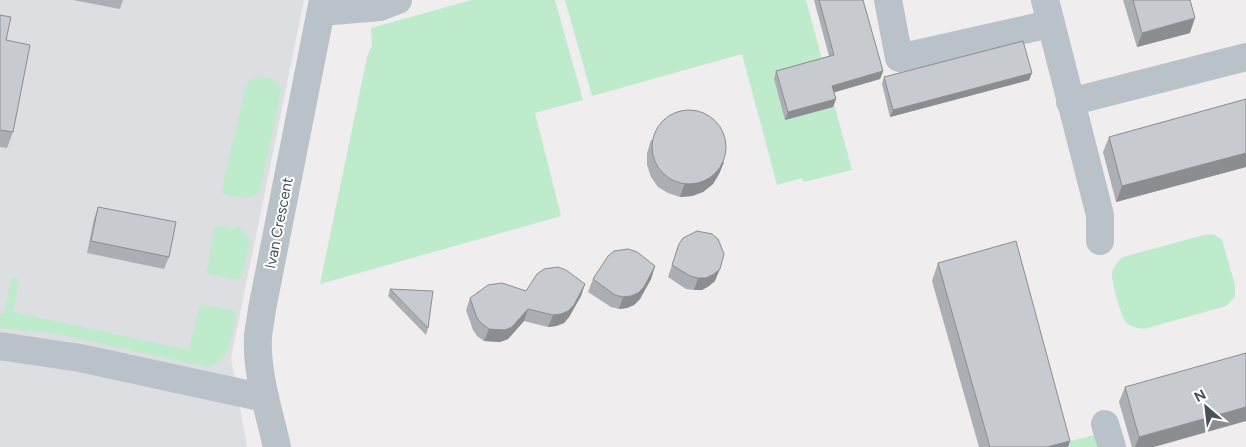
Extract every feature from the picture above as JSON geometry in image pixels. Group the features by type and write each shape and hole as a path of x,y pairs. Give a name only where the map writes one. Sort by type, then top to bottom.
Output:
{"street":[{"path":"322,6 380,7 398,0"},
{"path":"888,0 899,58 1047,12 1100,215 1100,241"},
{"name":"Ivan Crescent","path":"277,447 265,398 259,362 258,336 322,6"},
{"path":"1070,102 1246,57"},
{"path":"0,346 80,358 265,398"}],"shaded area":[{"path":"0,0 304,0 231,358 247,447 0,447"}],"green space":[{"path":"472,0 555,0 583,100 535,113 561,216 320,284 367,57 372,45 371,28"},
{"path":"565,0 806,0 852,170 804,182 802,178 777,185 742,54 592,96"},
{"path":"257,76 273,79 282,88 259,194 244,197 230,196 221,193 246,86 250,79"},
{"path":"215,225 234,229 235,225 250,238 242,277 237,280 206,273"},
{"path":"1213,234 1222,240 1235,285 1235,297 1226,306 1144,329 1137,328 1126,322 1119,306 1112,277 1113,268 1116,264 1123,257"},
{"path":"12,278 19,279 13,312 189,350 200,304 235,311 232,337 221,360 215,365 208,367 52,333 0,328 0,313 4,313"},
{"path":"1098,434 1101,447 1061,447 1060,444"}],"building":[{"path":"819,0 863,0 883,71 832,86 836,99 788,112 776,71 834,55"},
{"path":"1133,0 1190,0 1195,18 1142,33"},
{"path":"0,15 11,17 6,40 30,45 13,132 0,130"},
{"path":"1023,41 1032,73 893,110 884,77"},
{"path":"1246,99 1246,153 1122,186 1109,137"},
{"path":"682,110 696,110 710,116 720,126 726,140 724,161 710,178 696,184 682,184 668,178 658,168 652,154 652,140 658,126 668,116"},
{"path":"98,207 176,222 169,257 91,241"},
{"path":"697,231 712,234 718,239 724,254 720,269 706,278 690,276 672,265 683,238"},
{"path":"1016,241 1070,441 1047,447 990,447 938,263"},
{"path":"628,249 637,252 655,266 644,287 638,293 623,297 615,295 593,279 608,256 614,251"},
{"path":"558,267 566,270 585,284 574,305 568,311 553,315 528,309 512,327 505,330 489,329 477,318 470,298 488,285 502,283 526,291 537,274 544,269"},
{"path":"390,289 433,291 428,328"},
{"path":"1246,353 1246,407 1139,437 1125,387"}]}
